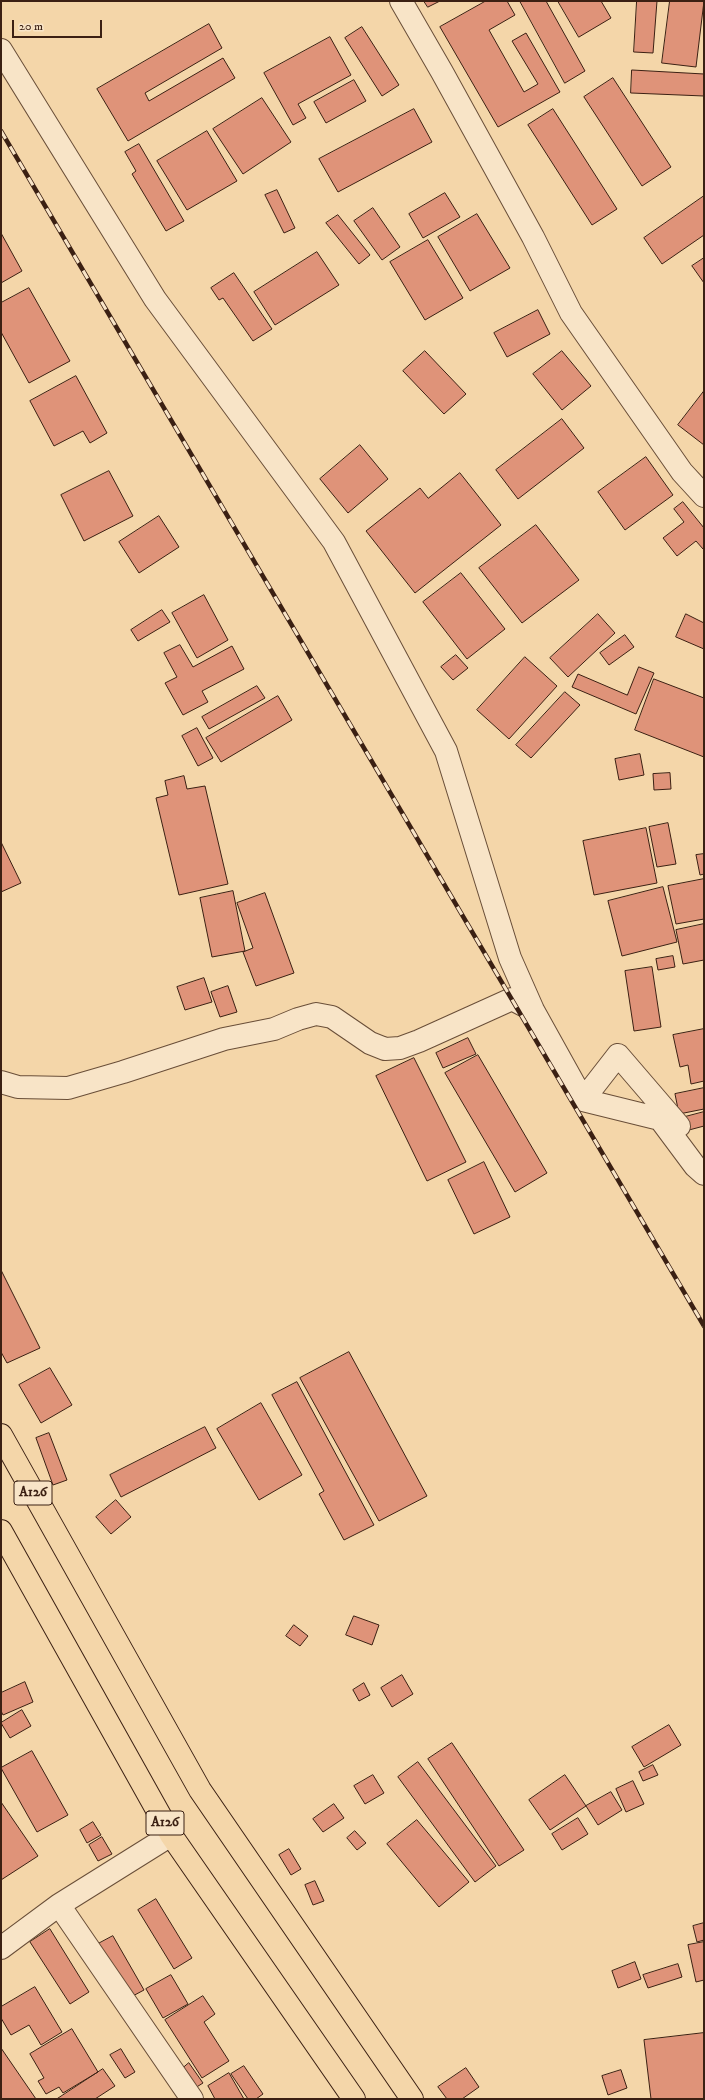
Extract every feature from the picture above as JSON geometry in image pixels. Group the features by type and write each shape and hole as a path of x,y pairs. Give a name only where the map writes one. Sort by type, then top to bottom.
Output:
{"highway":[{"name":"A126","path":"1,1435 200,1790 412,2099"},
{"name":"A126","path":"1,1531 171,1835 354,2099"}],"street":[{"path":"401,1 529,230 571,313 682,472 704,496"},
{"path":"1,50 155,299 334,542 446,751 510,958 533,1010 583,1100 660,1119 695,1166 704,1174"},
{"path":"1,1082 18,1087 68,1088 123,1072 224,1038 274,1029 298,1019 316,1014 332,1017 370,1043 385,1049 400,1048 419,1041 512,999 533,1010"},
{"path":"583,1100 618,1055 704,1155"},
{"path":"1,1948 59,1905 171,1835"},
{"path":"59,1905 192,2099"}],"building":[{"path":"424,1 440,1 428,7"},
{"path":"486,1 507,1 515,15 489,30 524,92 538,84 512,41 526,33 560,92 498,127 440,27"},
{"path":"520,1 546,1 585,71 565,83"},
{"path":"558,1 601,1 611,18 579,37"},
{"path":"637,1 657,1 653,53 634,52"},
{"path":"670,1 704,1 696,67 662,63"},
{"path":"209,24 222,48 145,93 149,101 223,58 235,78 128,141 97,89"},
{"path":"362,27 399,85 382,96 345,38"},
{"path":"330,37 351,75 298,104 306,118 293,125 264,73"},
{"path":"632,70 704,74 704,96 631,93"},
{"path":"613,78 671,167 642,186 584,97"},
{"path":"354,80 366,101 326,123 314,102"},
{"path":"262,98 291,142 243,174 213,129"},
{"path":"414,109 432,142 338,192 319,159"},
{"path":"553,109 617,209 592,225 528,125"},
{"path":"207,131 237,181 187,210 157,161"},
{"path":"139,144 184,221 166,231 132,174 136,171 125,152"},
{"path":"277,190 295,228 284,233 265,195"},
{"path":"445,193 460,217 423,238 409,214"},
{"path":"704,196 704,235 662,264 644,238"},
{"path":"373,208 400,247 382,260 354,221"},
{"path":"477,214 510,268 470,291 438,237"},
{"path":"338,215 370,255 359,264 326,223"},
{"path":"1,233 22,271 1,283"},
{"path":"428,240 463,298 425,320 390,262"},
{"path":"317,252 339,285 275,325 254,292"},
{"path":"704,258 704,283 692,266"},
{"path":"234,273 272,329 253,341 223,298 219,300 211,288"},
{"path":"29,288 70,361 29,383 1,332 1,303"},
{"path":"538,310 550,334 507,357 494,333"},
{"path":"425,351 466,394 444,414 403,371"},
{"path":"562,351 591,386 562,410 533,374"},
{"path":"76,376 107,433 90,443 83,431 54,446 30,401"},
{"path":"704,391 704,445 678,425"},
{"path":"562,419 584,448 518,499 496,470"},
{"path":"360,445 388,479 348,513 320,479"},
{"path":"646,457 673,495 625,530 598,492"},
{"path":"109,471 133,516 84,541 61,495"},
{"path":"460,473 501,525 415,593 366,531 420,488 428,498"},
{"path":"683,502 704,528 704,548 703,549 696,541 677,556 663,538 684,522 674,509"},
{"path":"159,516 179,547 139,573 119,542"},
{"path":"536,525 579,580 522,623 479,568"},
{"path":"461,573 505,629 467,659 423,602"},
{"path":"204,595 228,640 197,658 172,613"},
{"path":"162,610 170,622 138,641 131,630"},
{"path":"598,614 615,633 568,677 550,658"},
{"path":"686,614 704,623 704,649 676,637"},
{"path":"625,635 634,647 609,665 600,653"},
{"path":"180,645 193,667 232,646 244,669 202,691 208,702 183,715 165,683 177,677 164,653"},
{"path":"456,655 468,668 453,680 441,667"},
{"path":"525,657 557,686 509,739 477,710"},
{"path":"639,667 654,673 636,714 572,687 578,674 627,695"},
{"path":"654,679 704,698 704,757 635,730"},
{"path":"257,686 265,698 209,729 202,717"},
{"path":"565,692 580,705 531,758 516,745"},
{"path":"278,696 292,720 221,762 206,738"},
{"path":"197,728 213,758 198,766 182,736"},
{"path":"640,754 644,775 619,780 615,759"},
{"path":"670,773 671,789 654,790 653,774"},
{"path":"184,776 187,789 205,786 228,884 179,895 156,798 168,795 165,781"},
{"path":"668,823 676,864 657,867 649,827"},
{"path":"646,828 657,883 594,895 583,841"},
{"path":"1,842 21,883 1,892"},
{"path":"704,854 704,874 700,875 696,855"},
{"path":"704,879 704,919 676,924 668,886"},
{"path":"663,887 677,942 622,956 608,901"},
{"path":"233,891 245,951 212,957 200,898"},
{"path":"265,893 294,973 256,986 243,952 253,948 237,903"},
{"path":"704,924 704,960 683,964 676,930"},
{"path":"673,956 675,967 658,970 656,959"},
{"path":"652,967 661,1027 634,1031 625,971"},
{"path":"204,978 212,1002 185,1010 177,987"},
{"path":"228,986 237,1012 220,1017 211,992"},
{"path":"704,1029 704,1081 691,1084 688,1065 680,1067 673,1035"},
{"path":"468,1038 476,1054 443,1068 436,1053"},
{"path":"478,1055 547,1173 515,1192 445,1073"},
{"path":"414,1058 466,1162 427,1181 376,1076"},
{"path":"704,1088 704,1109 679,1114 675,1094"},
{"path":"704,1112 704,1126 689,1130 685,1117"},
{"path":"484,1162 510,1217 474,1234 448,1180"},
{"path":"1,1270 40,1348 7,1363 1,1352"},
{"path":"349,1352 427,1496 379,1521 300,1378"},
{"path":"50,1368 72,1405 41,1423 19,1385"},
{"path":"297,1382 374,1525 344,1540 319,1494 324,1491 272,1395"},
{"path":"261,1403 302,1475 259,1500 217,1429"},
{"path":"205,1427 216,1448 121,1497 110,1475"},
{"path":"49,1433 67,1480 53,1485 36,1438"},
{"path":"116,1500 131,1517 111,1534 96,1517"},
{"path":"354,1616 379,1625 372,1645 346,1635"},
{"path":"294,1625 308,1636 300,1646 286,1636"},
{"path":"402,1675 413,1694 392,1707 381,1688"},
{"path":"25,1682 33,1702 3,1715 1,1711 1,1693"},
{"path":"364,1683 370,1695 359,1701 353,1690"},
{"path":"22,1710 31,1726 10,1738 1,1723"},
{"path":"669,1725 681,1745 644,1767 632,1747"},
{"path":"452,1743 524,1850 499,1866 428,1759"},
{"path":"32,1751 68,1815 37,1832 1,1768"},
{"path":"418,1762 496,1866 475,1882 398,1777"},
{"path":"653,1765 658,1775 643,1781 639,1772"},
{"path":"373,1775 384,1793 365,1804 354,1786"},
{"path":"565,1775 586,1806 550,1830 529,1800"},
{"path":"633,1781 644,1804 626,1812 616,1789"},
{"path":"611,1792 622,1810 598,1825 586,1806"},
{"path":"1,1802 38,1856 1,1880"},
{"path":"334,1804 344,1818 323,1832 313,1819"},
{"path":"578,1818 588,1834 562,1850 552,1834"},
{"path":"417,1820 469,1882 439,1907 387,1844"},
{"path":"93,1822 101,1835 87,1843 80,1830"},
{"path":"355,1831 366,1843 357,1850 347,1838"},
{"path":"102,1837 112,1854 98,1861 89,1845"},
{"path":"289,1849 301,1869 291,1875 279,1855"},
{"path":"315,1881 324,1901 313,1905 305,1885"},
{"path":"156,1899 192,1958 174,1969 138,1910"},
{"path":"704,1923 704,1940 697,1942 693,1926"},
{"path":"50,1929 89,1992 70,2004 30,1942"},
{"path":"113,1936 144,1990 129,1998 98,1944"},
{"path":"704,1942 704,1980 696,1982 688,1945"},
{"path":"635,1962 641,1979 618,1988 612,1971"},
{"path":"678,1964 682,1977 648,1988 643,1975"},
{"path":"171,1975 188,2004 163,2018 146,1989"},
{"path":"35,1987 62,2032 41,2045 29,2025 11,2035 1,2018 1,2007"},
{"path":"203,1996 215,2014 204,2022 229,2061 202,2078 165,2020"},
{"path":"72,2029 98,2072 63,2093 59,2087 46,2094 38,2081 44,2078 30,2054"},
{"path":"704,2033 704,2099 651,2099 644,2040"},
{"path":"1,2048 36,2099 1,2099"},
{"path":"121,2049 135,2072 125,2078 110,2055"},
{"path":"189,2063 203,2083 195,2088 182,2069"},
{"path":"244,2066 263,2094 256,2099 248,2099 231,2074"},
{"path":"466,2068 479,2087 462,2099 447,2099 438,2087"},
{"path":"103,2069 115,2086 95,2099 57,2099"},
{"path":"621,2070 627,2088 608,2095 602,2076"},
{"path":"229,2073 244,2099 215,2099 208,2086"}],"railway":[{"path":"1,131 704,1326"}]}
